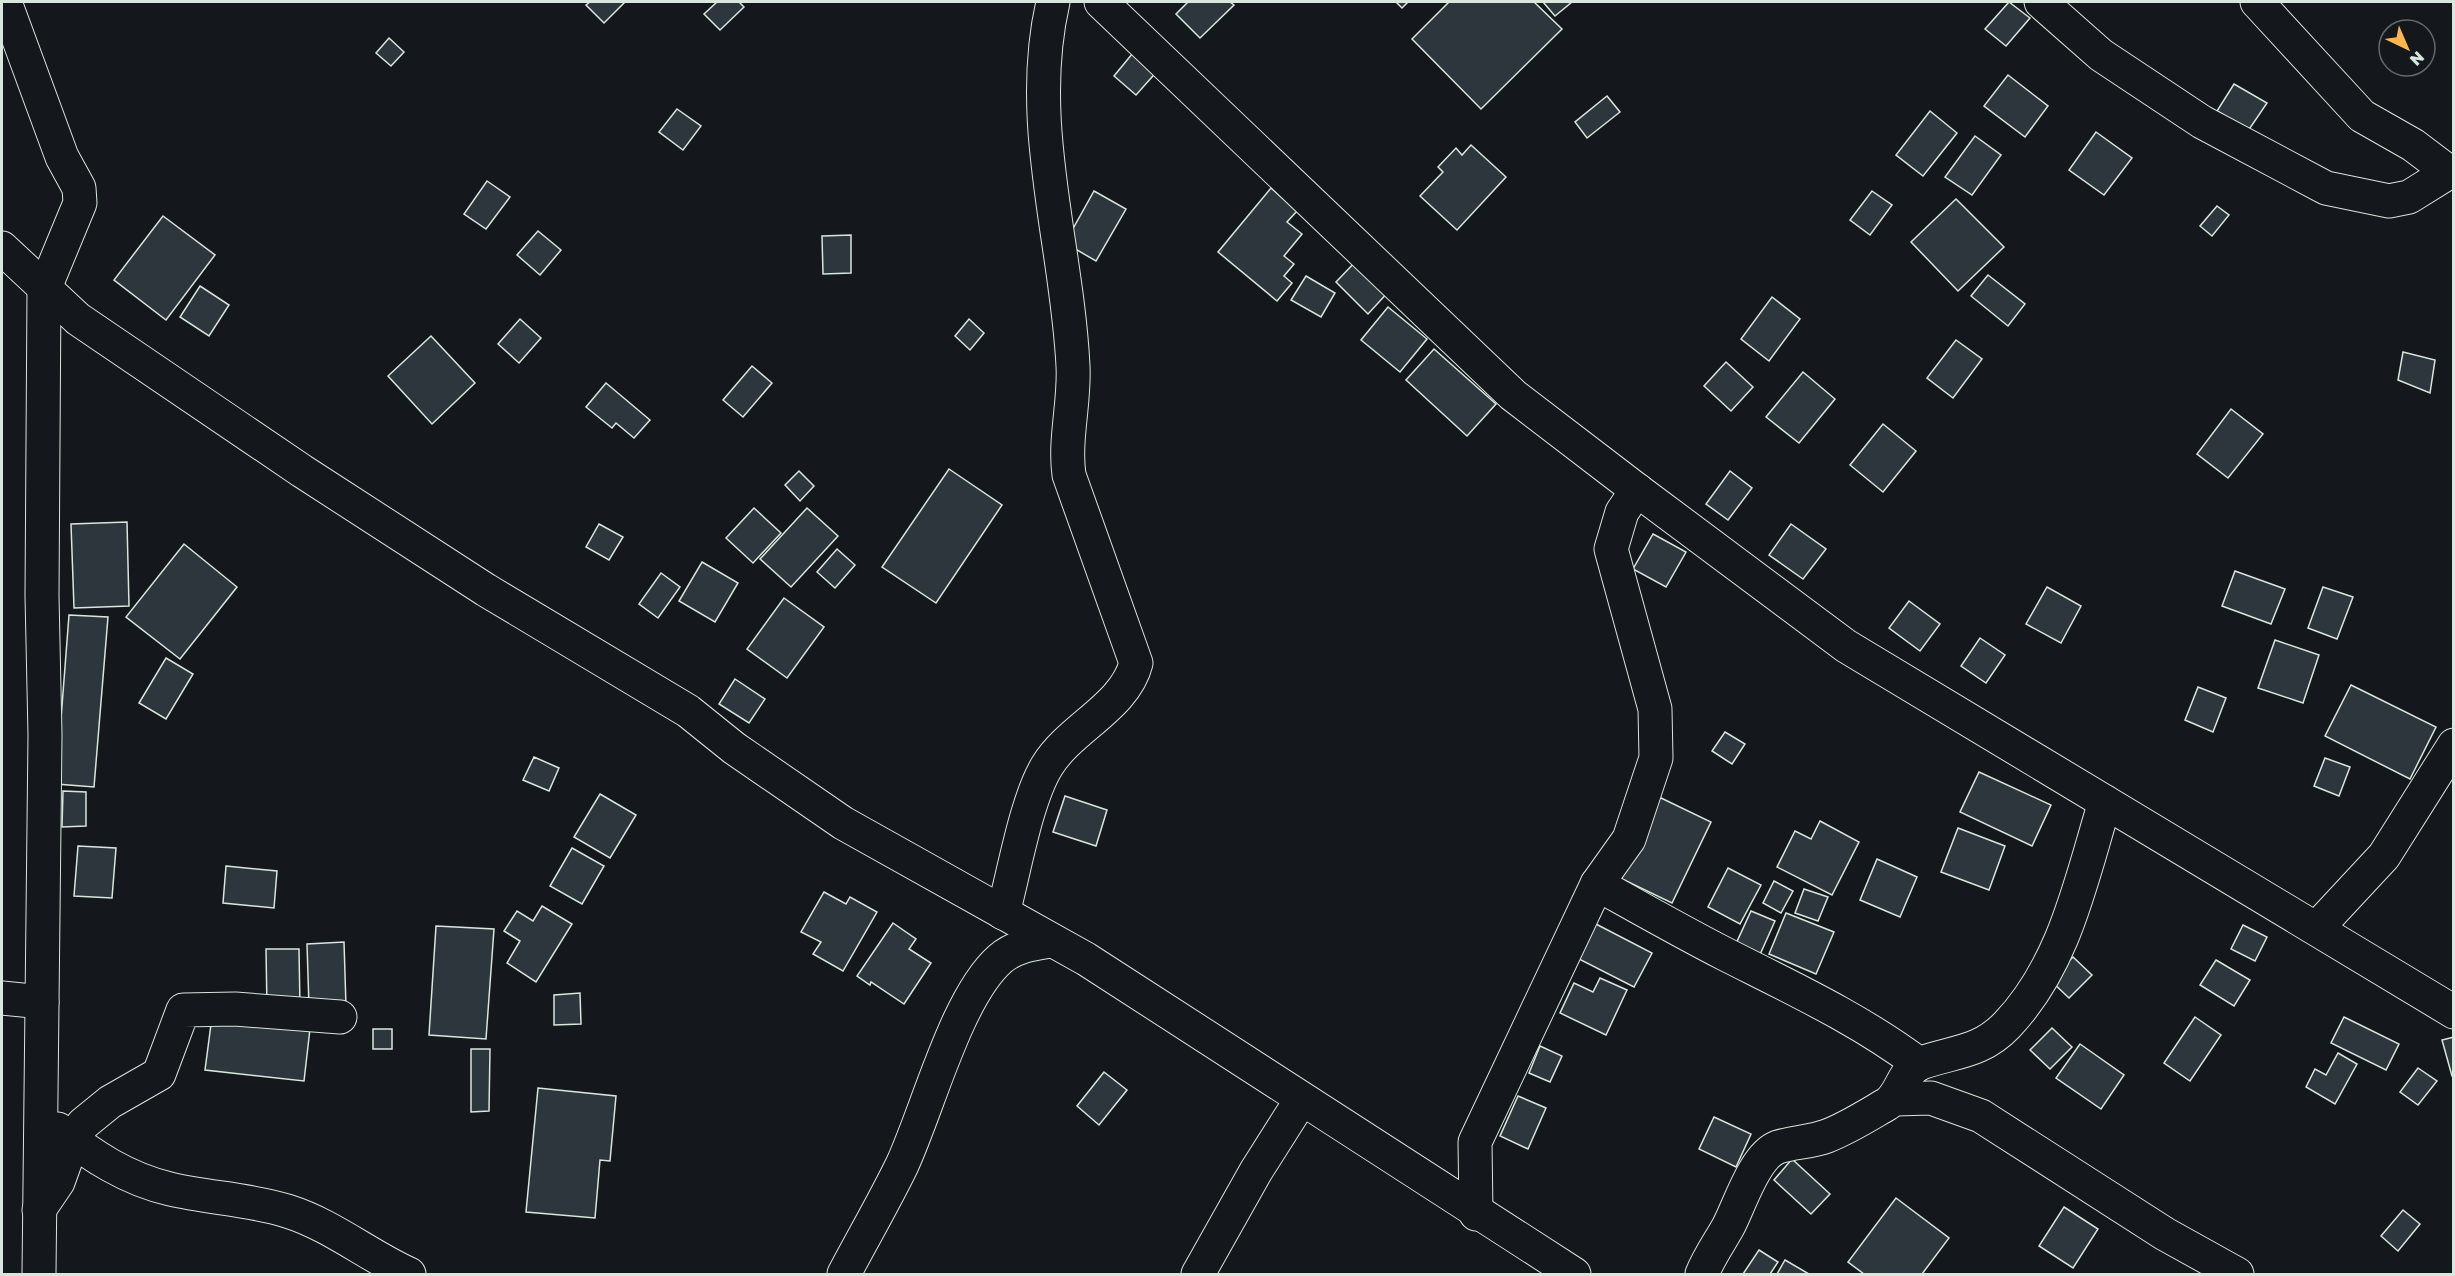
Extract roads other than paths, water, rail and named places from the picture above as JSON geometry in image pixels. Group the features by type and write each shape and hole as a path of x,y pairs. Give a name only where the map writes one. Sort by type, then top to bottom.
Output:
{"street":[{"path":"5,2 62,157 79,188 80,203 44,290 39,1275"},
{"path":"1003,913 1027,820 1047,765 1129,683 1136,663 1070,475 1067,459 1073,367 1062,261 1044,138 1043,92 1049,20 1053,2"},
{"path":"1101,2 1513,395 1637,490 1846,646 2454,1012"},
{"path":"2041,2 2101,56 2193,116 2326,188 2389,201 2409,197 2451,172 2413,145 2362,116 2257,2"},
{"path":"2,248 44,290 78,319 302,471 486,590 688,711 734,748 843,823 1086,959 1476,1214 1574,1275"},
{"path":"1476,1214 1475,1142 1597,884 1629,839 1656,758 1655,709 1611,549 1622,513 1637,490"},
{"path":"2317,928 2384,856 2454,745"},
{"path":"1895,1099 1904,1077 1919,1064 1973,1049 1993,1038 2034,991 2050,967 2062,940 2105,802"},
{"path":"1597,884 1724,953 1847,1015 1886,1039 1919,1064"},
{"path":"844,1275 902,1165 929,1103 955,1032 983,979 1010,951 1025,945 1051,941"},
{"path":"2,998 42,1002"},
{"path":"39,1210 64,1171 73,1140 91,1116 110,1102 159,1074 183,1010 235,1009 340,1017"},
{"path":"1702,1275 1716,1244 1729,1226 1742,1192 1777,1148 1827,1136 1895,1099 1931,1098 1981,1116 2165,1234 2236,1275"},
{"path":"1198,1275 1301,1100"},
{"path":"40,1116 100,1162 169,1189 287,1211 334,1230 408,1275"}]}
